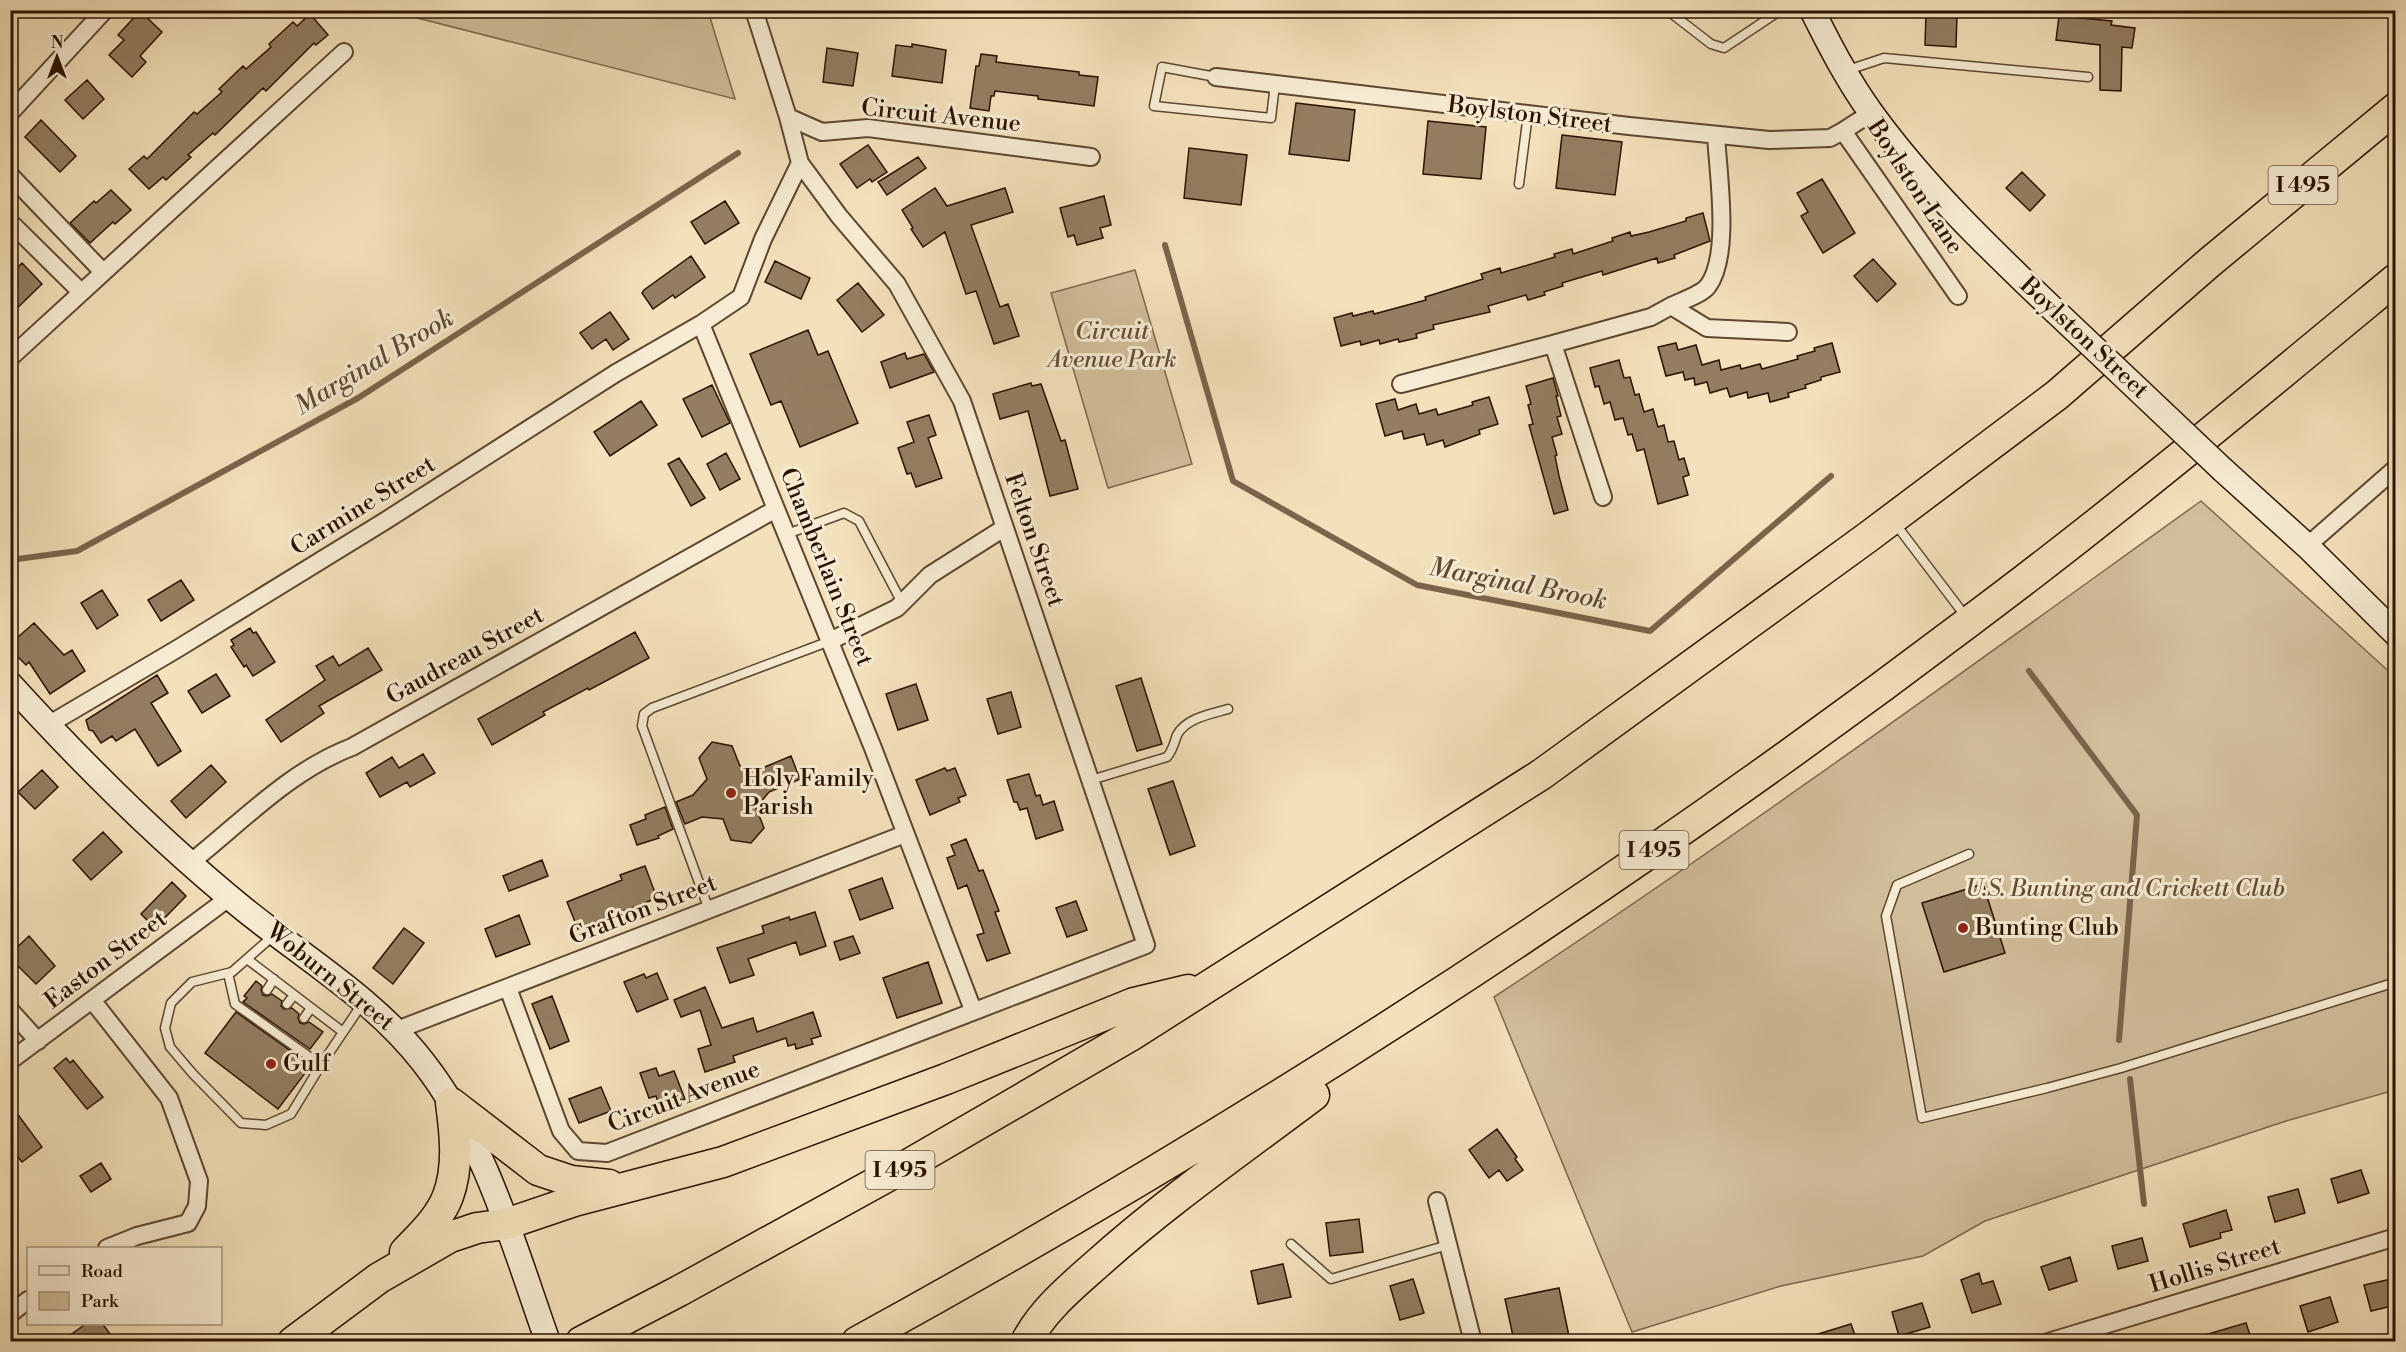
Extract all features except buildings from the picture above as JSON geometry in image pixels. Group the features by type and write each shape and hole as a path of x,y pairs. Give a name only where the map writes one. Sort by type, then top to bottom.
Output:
{"highway":[{"name":"I 495","path":"583,1341 906,1166 1130,1036 1542,774 1892,519 2057,395 2210,262 2396,108"},
{"name":"I 495","path":"857,1341 996,1265 1197,1147 1495,959 1690,825 1970,622 2121,504 2396,279"},
{"path":"1026,1341 1054,1302 1137,1227 1495,959"},
{"path":"292,1341 379,1278 450,1237 477,1228 506,1224 574,1202 703,1168 772,1146 977,1067 1134,1003 1206,986"},
{"path":"451,1103 538,1170 570,1181 604,1185 651,1182"},
{"path":"379,1278 426,1230 448,1197 455,1164 451,1103"}],"main road":[{"name":"Boylston Street","path":"1812,10 1844,71 1871,113 1925,181 2055,312 2307,546 2396,634"},
{"name":"Woburn Street","path":"10,684 48,725 190,863 276,934 364,1001 397,1030 424,1063 451,1103 481,1161 548,1341"}],"street":[{"path":"10,113 105,10"},
{"name":"Felton Street","path":"754,10 800,163 839,216 897,284 962,401 1146,945 973,1010"},
{"path":"10,358 344,52"},
{"name":"Boylston Street","path":"1216,77 1769,140 1830,138 1843,131"},
{"name":"Boylston Lane","path":"1871,113 1843,131 1959,296"},
{"name":"Circuit Avenue","path":"788,117 822,132 868,128 1091,157"},
{"path":"1401,384 1651,316 1707,288 1720,259 1721,209 1716,135"},
{"path":"701,324 741,297 763,239 800,163"},
{"path":"10,175 103,272"},
{"path":"10,222 81,292"},
{"path":"1671,306 1707,328 1788,332"},
{"name":"Chamberlain Street","path":"701,324 830,641 973,1010"},
{"name":"Carmine Street","path":"48,725 187,643 385,521 616,373 701,324"},
{"path":"1553,344 1603,497"},
{"path":"2307,546 2396,468"},
{"name":"Gaudreau Street","path":"190,863 287,782 324,758 352,747 776,509"},
{"path":"830,641 897,608 930,575 1004,528"},
{"name":"Grafton Street","path":"397,1030 905,834"},
{"name":"Easton Street","path":"10,1061 230,897"},
{"name":"Circuit Avenue","path":"508,988 561,1131 578,1151 607,1153 973,1010"},
{"path":"92,1000 169,1098 199,1181 197,1206 188,1223 137,1236 110,1247"},
{"path":"10,1010 38,1041"},
{"path":"1437,1202 1473,1341"},
{"name":"Hollis Street","path":"2048,1341 2396,1237"},
{"path":"10,1314 27,1301"}],"lane":[{"path":"1667,10 1711,44 1724,48 1781,10"},
{"path":"1844,71 1884,58 2088,77"},
{"path":"1216,77 1162,67 1154,106 1271,118 1275,84"},
{"path":"1519,184 1528,114"},
{"path":"787,534 844,513 859,521 902,603"},
{"path":"1892,519 1970,622"},
{"path":"709,910 642,726 644,714 652,708 830,641"},
{"path":"1091,780 1167,757 1172,751 1178,733 1190,722 1228,709"},
{"path":"1969,854 1897,885 1886,916 1922,1118 2110,1071 2396,982"},
{"path":"276,934 228,973 192,982 171,1003 165,1028 170,1047 241,1123 266,1125 291,1114 364,1001"},
{"path":"247,959 343,1032"},
{"path":"228,973 235,1004 321,1065"},
{"path":"267,990 274,979"},
{"path":"287,1004 294,994"},
{"path":"249,1013 256,1004"},
{"path":"304,1018 311,1008"},
{"path":"269,1028 276,1020"},
{"path":"286,1040 292,1032"},
{"path":"1291,1244 1331,1279 1448,1245"}],"green space":[{"path":"390,11 708,11 735,99"},
{"name":"Circuit Avenue Park","path":"1135,270 1192,464 1108,488 1051,293"},
{"name":"U.S. Bunting and Crickett Club","path":"2201,501 2395,677 2395,1090 2286,1121 1985,1221 1923,1256 1781,1286 1632,1332 1494,997 1762,814"}],"waterway":[{"name":"Marginal Brook","path":"10,560 77,551 358,398 738,153"},
{"name":"Marginal Brook","path":"1165,245 1233,481 1417,585 1650,631 1831,476"},
{"name":"Marginal Brook","path":"2029,671 2137,815 2119,1040"},
{"name":"Marginal Brook","path":"2130,1079 2144,1204"}],"place":[{"name":"Holy Family Parish","path":"731,793"},
{"name":"Bunting Club","path":"1963,928"},
{"name":"Gulf","path":"271,1064"}]}
